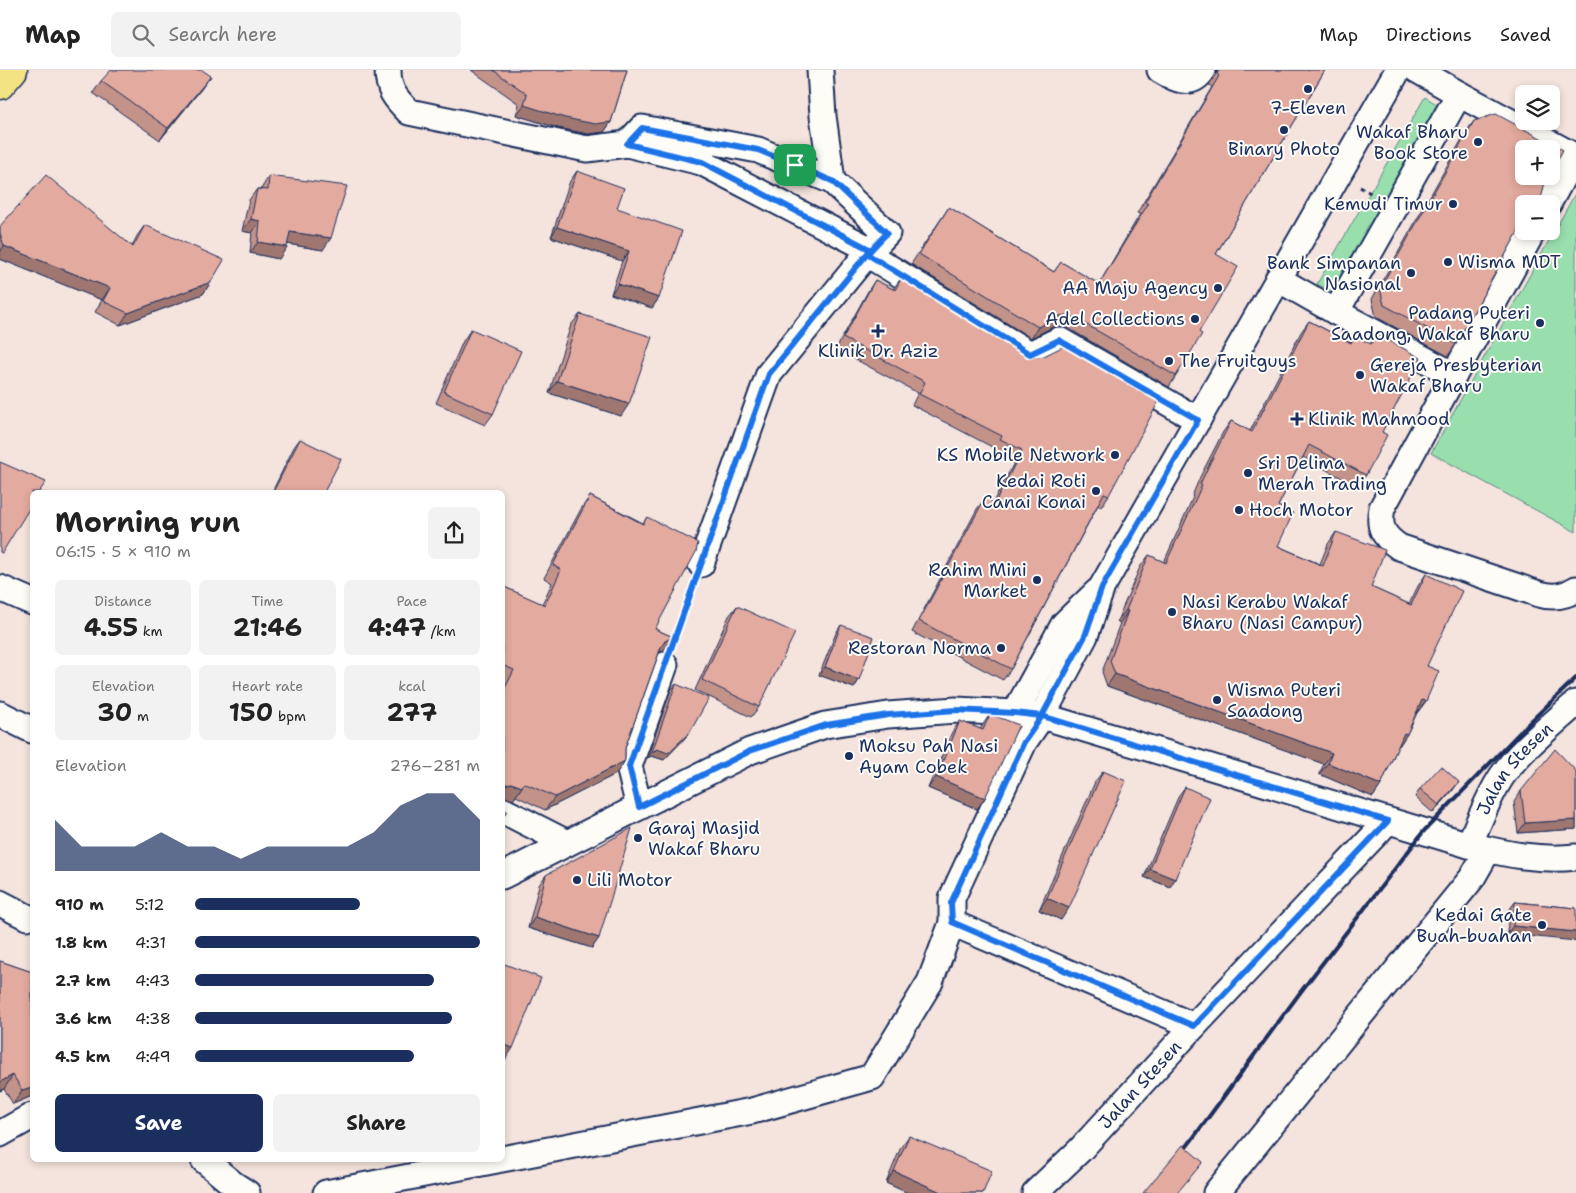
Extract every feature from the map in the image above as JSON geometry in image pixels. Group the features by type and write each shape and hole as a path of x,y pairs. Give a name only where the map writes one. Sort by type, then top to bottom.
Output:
{"main road":[{"path":"0,85 13,70"}],"street":[{"path":"388,70 388,82 395,98 409,112 587,149 627,144 702,162 869,252 1030,354 1059,340 1198,420"},
{"path":"820,70 823,116 832,181"},
{"path":"1160,70 1175,79 1183,81 1196,78 1203,70"},
{"path":"505,1158 752,1111 872,1077 927,989 952,922 952,898 1024,742 1042,716 1085,636 1102,587 1398,70"},
{"path":"1417,70 1575,154 1553,195"},
{"path":"1336,312 1459,94"},
{"path":"627,144 642,128 758,150 832,181 887,233 869,252 769,374 701,564"},
{"path":"1528,240 1382,508 1380,519 1382,529 1389,540 1399,546 1539,594 1558,596 1576,589"},
{"path":"1278,279 1454,375"},
{"path":"1015,713 1064,624 1102,587"},
{"path":"0,588 30,601"},
{"path":"639,807 629,766 665,665"},
{"name":"Jalan Stesen","path":"1216,1193 1472,878 1490,796 1503,775 1518,757 1576,703"},
{"path":"505,874 750,751 826,725 888,715 956,710 1042,716 1479,848 1510,855 1555,860 1576,857"},
{"path":"0,714 30,729"},
{"path":"505,812 567,843"},
{"name":"Jalan Stesen","path":"1035,1193 1080,1150 1194,1026 1388,821"},
{"path":"0,903 27,916"},
{"path":"952,922 1194,1026"},
{"path":"0,1134 30,1117"},
{"path":"206,1162 247,1193"},
{"path":"326,1193 487,1162"}],"path":[{"path":"1338,175 1395,207"},
{"path":"665,665 701,564"}],"green space":[{"path":"1425,97 1443,108 1335,294 1317,284"},
{"name":"Padang Puteri Saadong, Wakaf Bharu","path":"1576,192 1576,532 1431,453 1549,240 1560,240 1560,221"}],"building":[{"path":"111,70 202,70 211,76 168,128 101,81"},
{"path":"493,70 627,70 611,122 595,124 565,118 524,105 527,94"},
{"path":"1219,70 1325,70 1216,254 1238,267 1199,332 1202,334 1176,376 1073,317 1067,315 1060,316 1038,327 919,254 949,207 1054,272 1061,262 1099,284 1148,204 1145,202 1219,76 1217,74"},
{"name":"Wisma MDT","path":"1496,114 1515,124 1515,130 1526,130 1544,140 1515,140 1515,185 1544,185 1542,195 1515,195 1515,237 1456,344 1384,305 1380,288 1474,121"},
{"path":"577,171 624,188 617,208 682,231 659,298 618,284 629,251 557,227"},
{"path":"46,175 133,247 145,225 224,260 211,282 128,313 103,301 110,288 4,246 0,226"},
{"path":"269,176 347,186 331,238 290,232 287,247 258,242 260,221 251,219 257,189 268,190"},
{"path":"902,277 1031,355 1044,356 1066,345 1160,399 1109,495 1104,493 1011,669 919,621 985,498 995,503 1022,450 1000,439 1002,436 919,394 925,382 843,338 875,280 895,290"},
{"path":"580,314 652,337 629,404 557,381"},
{"path":"1309,321 1351,343 1355,336 1371,344 1377,334 1421,358 1382,432 1387,435 1366,475 1309,445 1278,506 1293,513 1278,546 1323,566 1336,532 1385,550 1371,587 1411,605 1426,574 1462,591 1427,666 1439,671 1426,701 1422,700 1407,734 1404,733 1381,785 1328,763 1332,753 1115,674 1110,661 1128,611 1126,610 1149,555 1166,563 1202,485 1200,484 1231,421 1252,432"},
{"path":"471,329 521,351 493,414 444,392"},
{"path":"300,439 341,459 325,490 274,490"},
{"path":"0,462 46,482 40,490 30,490 30,507 2,553 0,552"},
{"path":"590,496 643,524 647,517 698,543 696,552 655,629 673,637 665,641 661,647 625,748 625,761 555,797 524,783 522,787 511,783 505,785 505,688 514,670 505,666 505,587 545,605 561,570 553,565"},
{"path":"737,606 795,633 759,707 702,680"},
{"path":"841,625 874,637 859,680 825,667"},
{"path":"676,684 709,698 690,732 668,753 657,749 652,752"},
{"path":"990,714 1019,725 985,798 936,777 960,721 983,730"},
{"path":"1555,749 1576,771 1576,820 1525,823 1521,791"},
{"path":"1441,766 1459,782 1439,805 1420,789"},
{"path":"1103,771 1126,781 1069,908 1047,898"},
{"path":"1185,787 1210,798 1175,879 1150,869"},
{"path":"632,828 599,938 535,917 546,875"},
{"path":"1515,902 1576,908 1576,932 1513,926"},
{"path":"0,961 30,971 30,1088 22,1090 13,1075 0,1082"},
{"path":"505,964 541,978 513,1048 505,1045"},
{"path":"909,1136 992,1171 983,1193 943,1193 894,1171"},
{"path":"1183,1145 1203,1162 1177,1193 1143,1193"}],"railway":[{"path":"1177,1159 1299,994 1423,832 1529,723 1576,678"}],"place":[{"name":"7-Eleven","path":"1308,89"},
{"name":"Binary Photo","path":"1284,130"},
{"name":"Wakaf Bharu Book Store","path":"1478,142"},
{"name":"Kemudi Timur","path":"1453,204"},
{"name":"Wisma MDT","path":"1448,262"},
{"name":"Bank Simpanan Nasional","path":"1411,273"},
{"name":"AA Maju Agency","path":"1218,288"},
{"name":"Adel Collections","path":"1195,319"},
{"name":"Padang Puteri Saadong, Wakaf Bharu","path":"1540,323"},
{"name":"Klinik Dr. Aziz","path":"878,331"},
{"name":"The Fruitguys","path":"1169,361"},
{"name":"Gereja Presbyterian Wakaf Bharu","path":"1360,375"},
{"name":"Klinik Mahmood","path":"1297,419"},
{"name":"KS Mobile Network","path":"1115,455"},
{"name":"Sri Delima Merah Trading","path":"1248,473"},
{"name":"Kedai Roti Canai Konai","path":"1096,491"},
{"name":"Hoch Motor","path":"1239,510"},
{"name":"Rahim Mini Market","path":"1037,580"},
{"name":"Nasi Kerabu Wakaf Bharu (Nasi Campur)","path":"1172,612"},
{"name":"Restoran Norma","path":"1001,648"},
{"name":"Wisma Puteri Saadong","path":"1217,700"},
{"name":"Moksu Pah Nasi Ayam Cobek","path":"849,756"},
{"name":"Garaj Masjid Wakaf Bharu","path":"638,838"},
{"name":"Lili Motor","path":"577,880"},
{"name":"Kedai Gate Buah-buahan","path":"1542,925"}],"route":[{"path":"795,165 758,150 642,128 627,144 702,162 871,250 867,254 769,374 629,766 639,807 750,751 826,725 888,715 956,710 1042,716 1388,821 1194,1026 952,922 951,903 1024,742 1042,716 1085,636 1102,587 1198,420 1059,340 1030,354 867,254 887,233 832,181 795,165"}]}
